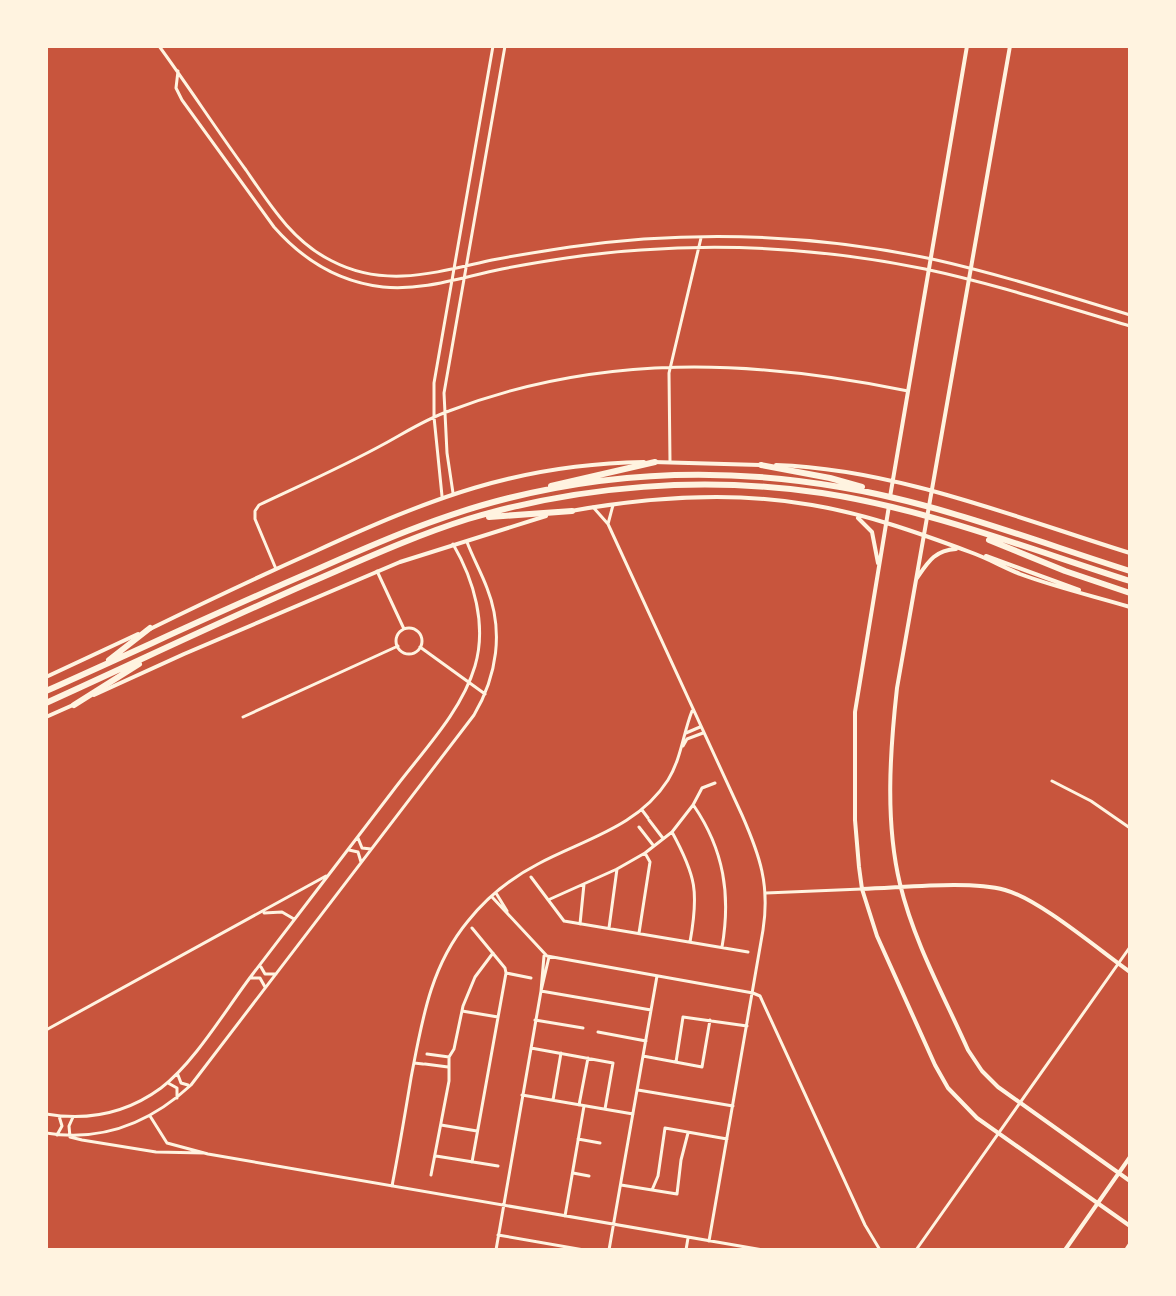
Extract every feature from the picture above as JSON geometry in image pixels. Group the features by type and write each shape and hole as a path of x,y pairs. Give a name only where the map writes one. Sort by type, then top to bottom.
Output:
{"highway":[{"path":"541,491 564,481 655,462"},
{"path":"761,465 830,478 1130,571"},
{"path":"46,691 392,536 471,508 541,491 627,478 703,475 797,480 880,494"},
{"path":"46,703 341,569 466,520 580,494 682,485 790,489 880,504 1130,581"},
{"path":"466,520 572,511"},
{"path":"971,531 1065,571 1130,593"},
{"path":"98,668 150,628"},
{"path":"74,705 152,655"}],"street":[{"path":"159,46 282,220 317,253 356,271 402,277 434,274 592,244 701,237 815,241 931,259 1130,315"},
{"path":"442,496 434,417 434,383 493,46"},
{"path":"453,493 444,412 446,379 505,46"},
{"path":"967,46 892,482 855,722 856,834 862,889 883,952 939,1074 965,1107 1130,1226"},
{"path":"1010,46 897,688 892,739 893,828 901,888 920,942 971,1055 992,1082 1130,1181"},
{"path":"178,71 175,81 179,95 274,227 308,259 348,279 401,288 578,257 639,250 701,247 806,252 929,270 1130,326"},
{"path":"274,227 282,220"},
{"path":"670,462 670,366 701,237"},
{"path":"276,569 255,519 259,505 444,412 535,383 613,370 670,366 796,372 908,391"},
{"path":"46,677 396,514 442,496 546,470 611,463 670,462 832,470 931,492 1130,553"},
{"path":"46,717 377,571 534,518 613,504 676,498 803,504 887,523 1130,607"},
{"path":"608,524 613,504"},
{"path":"593,507 608,524 756,846 766,893 765,921 709,1241"},
{"path":"853,514 872,532 876,542 878,571"},
{"path":"70,1137 109,1132 150,1116 191,1085 474,715 485,694 494,663 496,622 488,589 466,540"},
{"path":"46,1114 73,1117 99,1115 124,1108 166,1083 296,920 454,709 468,684 478,648 479,617 470,580 453,544"},
{"path":"916,580 938,553 962,549"},
{"path":"377,571 404,629"},
{"path":"404,629 418,632 422,639 420,647 408,653 398,646 397,636 404,629"},
{"path":"243,717 398,646"},
{"path":"420,647 485,694"},
{"path":"681,749 683,734 693,710"},
{"path":"683,734 700,727"},
{"path":"392,1186 424,1008 439,965 467,923 494,895 540,863 632,818 642,810 667,781 687,739 703,732"},
{"path":"1052,781 1091,801 1130,828"},
{"path":"548,900 645,853 672,832 702,788 715,783"},
{"path":"693,805 714,843 725,877 726,912 722,947"},
{"path":"642,810 662,837"},
{"path":"632,818 653,845"},
{"path":"672,832 694,880 696,898 690,942"},
{"path":"359,835 358,843 362,848 373,848"},
{"path":"347,851 358,852 361,862"},
{"path":"639,933 650,862 645,853"},
{"path":"609,928 617,869"},
{"path":"46,1030 329,874"},
{"path":"531,877 564,921 748,952"},
{"path":"580,924 584,883"},
{"path":"766,893 976,886 1013,892 1130,972"},
{"path":"494,895 547,956 753,993 763,1001 865,1225 880,1250"},
{"path":"260,913 282,912 296,920"},
{"path":"472,928 506,973 472,1162"},
{"path":"916,1250 1130,947"},
{"path":"431,1175 449,1081 449,1057 455,1047 462,1011 476,974 493,953"},
{"path":"496,1250 547,956"},
{"path":"262,963 265,974 278,973"},
{"path":"506,973 531,978"},
{"path":"609,1250 657,976"},
{"path":"250,979 262,979 264,991"},
{"path":"541,991 651,1010"},
{"path":"462,1011 498,1017"},
{"path":"676,1062 683,1017 747,1026"},
{"path":"535,1020 583,1028"},
{"path":"643,1056 702,1067 710,1020"},
{"path":"598,1032 646,1041"},
{"path":"531,1048 613,1063 605,1109"},
{"path":"416,1052 449,1057"},
{"path":"553,1100 561,1053"},
{"path":"565,1216 588,1058"},
{"path":"414,1063 448,1067"},
{"path":"178,1071 180,1081 191,1085"},
{"path":"166,1083 177,1088 177,1098"},
{"path":"637,1089 733,1106"},
{"path":"522,1095 633,1114"},
{"path":"57,1135 62,1126 59,1116"},
{"path":"150,1116 167,1143 208,1154 763,1250"},
{"path":"70,1137 69,1126 73,1117"},
{"path":"441,1125 478,1131"},
{"path":"652,1190 658,1176 665,1128 727,1139"},
{"path":"46,1133 151,1152 208,1154"},
{"path":"620,1185 677,1194 688,1133"},
{"path":"578,1139 600,1143"},
{"path":"436,1156 498,1166"},
{"path":"1065,1250 1130,1157"},
{"path":"572,1173 589,1176"},
{"path":"498,1235 584,1250"},
{"path":"686,1250 688,1237"},
{"path":"1126,1250 1130,1244"}]}
